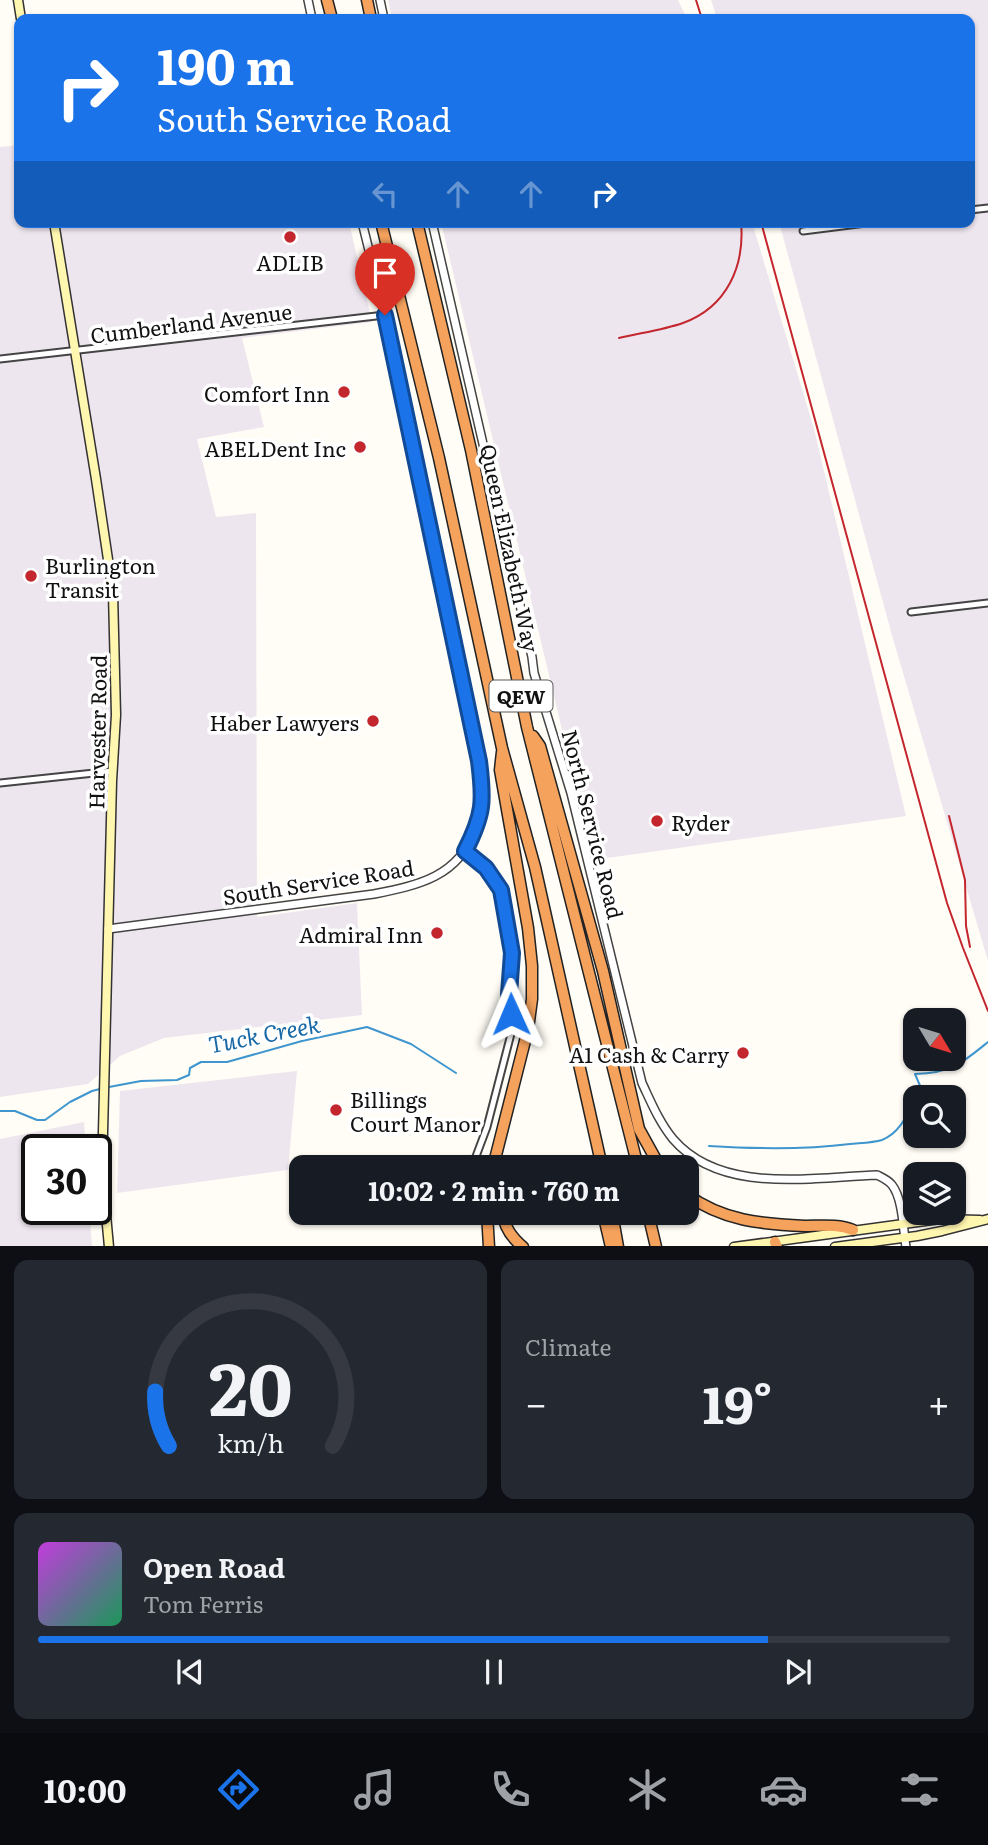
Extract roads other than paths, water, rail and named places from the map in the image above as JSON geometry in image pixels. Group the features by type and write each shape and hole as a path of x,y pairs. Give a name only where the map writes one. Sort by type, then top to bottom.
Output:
{"highway":[{"name":"QEW","path":"382,228 436,448 502,748 535,867 599,1155"},
{"name":"Queen Elizabeth Way","path":"418,228 471,450 527,727 635,1155"},
{"path":"527,727 540,746 603,971 639,1129 653,1155"},
{"path":"496,1155 528,1029 532,999 528,928 500,771 502,748"},
{"path":"699,1202 715,1212 737,1219 784,1225 842,1226 853,1230"},
{"path":"487,1225 489,1246"},
{"path":"506,1225 522,1246"},
{"path":"606,1225 611,1246"},
{"path":"614,1225 618,1246"},
{"path":"650,1225 655,1246"}],"main road":[{"name":"Harvester Road","path":"55,228 113,593 116,715 102,1171 109,1246"},
{"path":"966,1219 984,1219"},
{"path":"849,1246 905,1242 984,1219"},
{"path":"748,1246 904,1225"}],"street":[{"name":"South Service Road","path":"108,929 394,890 427,881 453,865 465,851 473,835 482,810 483,798 479,761 385,315 363,228"},
{"name":"North Service Road","path":"433,228 534,673 570,793 642,1083 658,1117 673,1139 689,1154 717,1169 743,1176 775,1179 877,1175 893,1186 903,1221"},
{"path":"803,231 827,228"},
{"name":"Cumberland Avenue","path":"0,359 385,315"},
{"path":"911,612 988,603"},
{"path":"0,783 113,771"},
{"path":"465,851 486,868 501,890 512,953 509,994 512,1030 487,1127 476,1155"},
{"name":"North Service Road","path":"904,1225 905,1242"}],"waterway":[{"name":"Tuck Creek","path":"109,1087 141,1081 177,1080 189,1075 190,1068 201,1062 227,1062 302,1041 367,1027 411,1044 456,1073"},
{"name":"Tuck Creek","path":"920,1085 915,1074 938,1072 955,1066 988,1042"},
{"name":"Tuck Creek","path":"0,1111 15,1111 37,1120 45,1120 70,1102 100,1089"},
{"name":"Tuck Creek","path":"709,1146 797,1148 878,1141 888,1137 903,1121"}],"railway":[{"path":"696,0 700,14"},
{"path":"619,338 683,323 711,307 722,296 736,269 740,254 741,228"},
{"path":"763,228 947,903 988,1011"},
{"path":"949,816 965,880 966,926 970,947"}],"place":[{"name":"ADLIB","path":"290,237"},
{"name":"Comfort Inn","path":"344,392"},
{"name":"ABELDent Inc","path":"360,447"},
{"name":"Burlington Transit","path":"31,576"},
{"name":"Haber Lawyers","path":"373,721"},
{"name":"Ryder","path":"657,821"},
{"name":"Admiral Inn","path":"437,933"},
{"name":"A1 Cash & Carry","path":"743,1053"},
{"name":"Billings Court Manor","path":"336,1110"}]}
